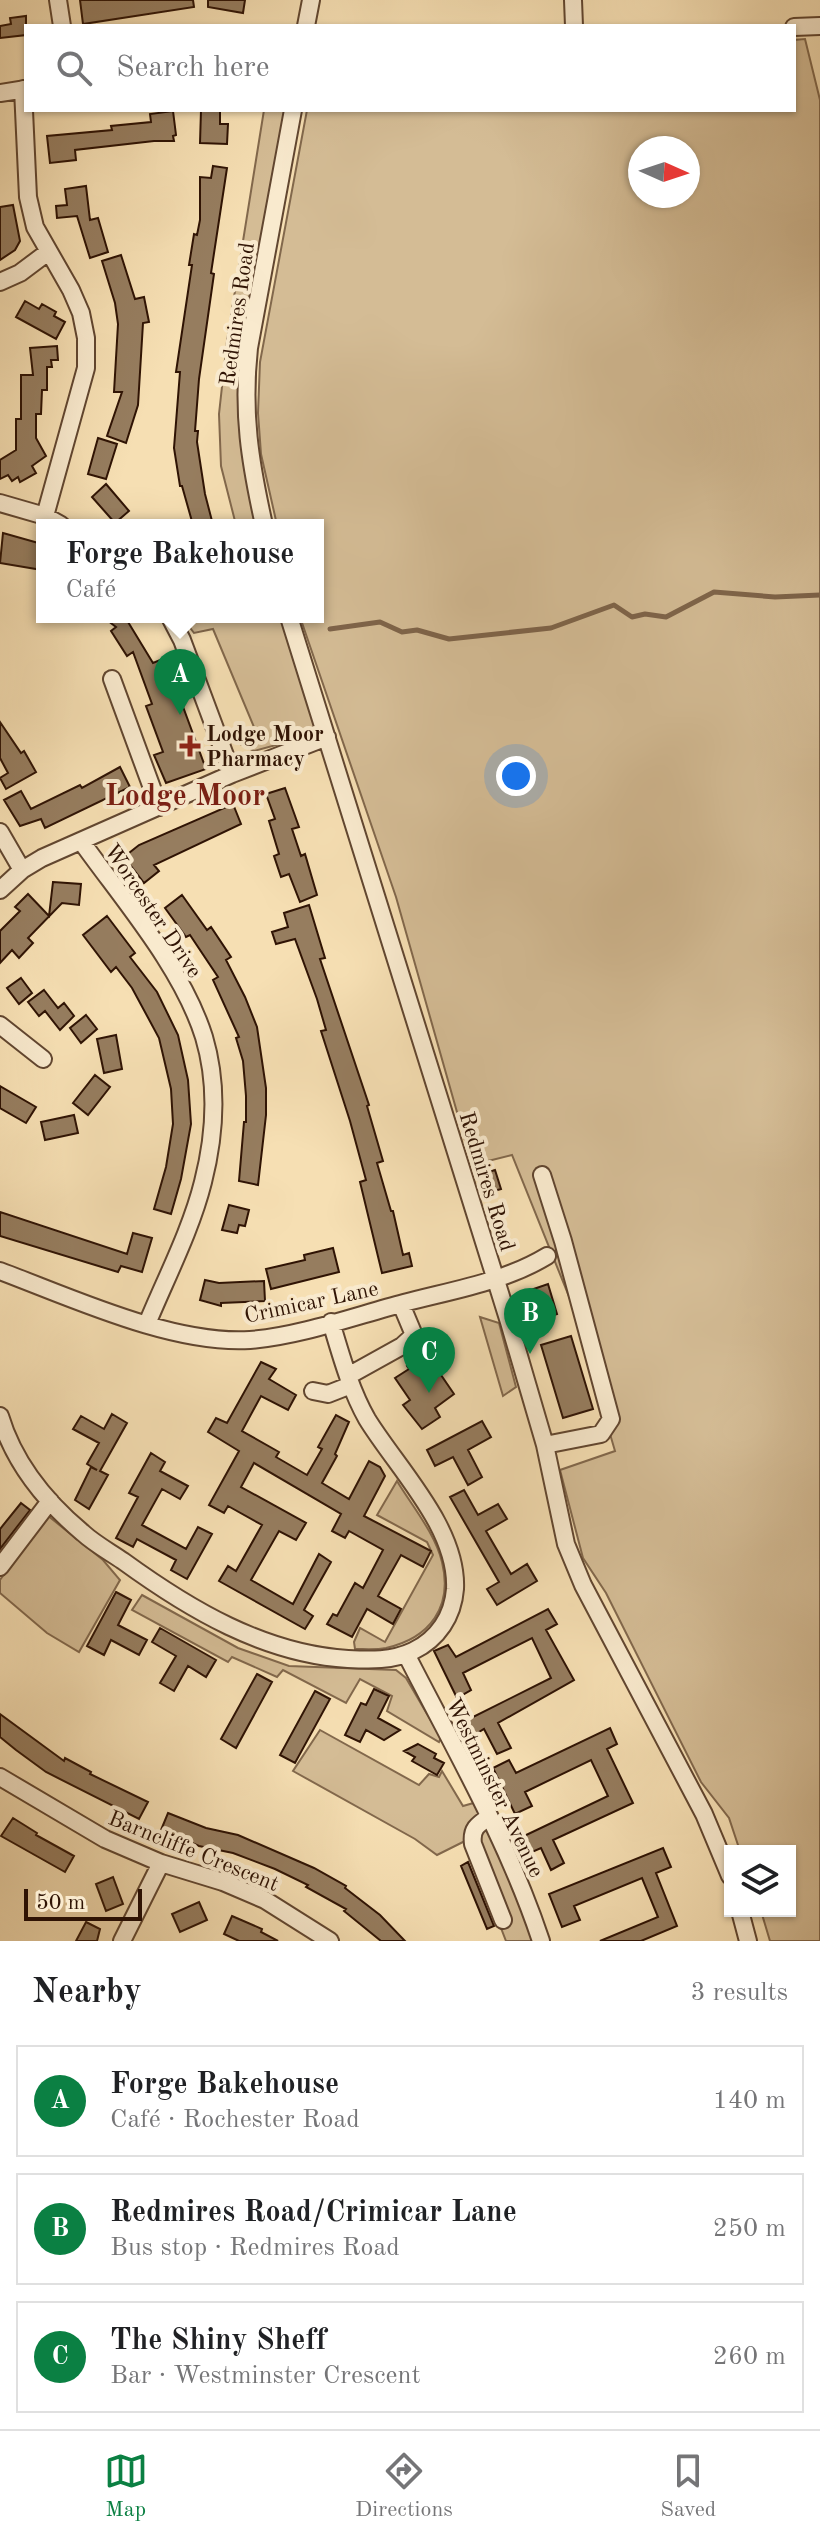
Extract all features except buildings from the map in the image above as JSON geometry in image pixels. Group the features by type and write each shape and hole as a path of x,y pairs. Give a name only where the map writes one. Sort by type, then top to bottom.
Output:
{"street":[{"path":"58,0 62,24"},
{"path":"306,24 311,0"},
{"path":"573,0 574,24"},
{"path":"796,27 820,26"},
{"path":"0,93 24,89"},
{"path":"25,112 28,197 35,227 81,313 86,338 86,368 45,516"},
{"name":"Redmires Road","path":"263,519 247,435 245,384 293,112"},
{"path":"0,282 20,273 48,252"},
{"path":"0,503 50,519"},
{"path":"173,623 232,774"},
{"name":"Redmires Road","path":"291,623 496,1279 545,1445 566,1544 583,1585 704,1814 724,1862"},
{"path":"112,679 159,807"},
{"path":"0,890 22,870 81,841 232,774 327,737"},
{"path":"0,832 22,870"},
{"name":"Worcester Drive","path":"81,841 175,976 204,1037 210,1065 213,1129 202,1185 147,1324"},
{"path":"0,1025 43,1059"},
{"path":"542,1175 611,1419 601,1434 545,1445"},
{"name":"Crimicar Lane","path":"1,1274 147,1324 205,1337 249,1340 496,1279 524,1270 547,1256"},
{"path":"313,1391 328,1394 414,1335 401,1304"},
{"path":"0,1416 23,1468 50,1501 84,1534 155,1584 240,1632 289,1651 326,1658 388,1659 406,1654 435,1636 452,1608 455,1591 452,1556 430,1513 368,1420 350,1380 331,1322"},
{"path":"0,1567 50,1501"},
{"name":"Westminster Avenue","path":"406,1654 516,1874 541,1941"},
{"name":"Barncliffe Crescent","path":"0,1777 105,1839 161,1863 223,1882 265,1900 330,1941"},
{"path":"489,1817 476,1825 472,1834 473,1844 503,1920"},
{"path":"122,1941 161,1863"},
{"path":"742,1917 748,1941"}],"shaded area":[{"path":"805,39 820,100 820,1941 770,1941 763,1917 796,1917 796,1845 738,1845 729,1818 701,1782 606,1593 583,1558 560,1470 615,1451 572,1304 512,1155 472,1165 396,897 302,623 324,623 324,519 276,519 261,454 258,413 260,362 307,112 796,112 796,40"},
{"path":"264,112 293,112 249,348 263,519 234,519 221,466 219,414 227,341"},
{"path":"186,623 290,623 315,725 309,733 254,751 242,745 259,739 213,629 194,633"},
{"path":"480,1317 499,1323 516,1387 503,1396"},
{"path":"397,1481 439,1551 445,1578 441,1606 435,1618 415,1637 386,1648 355,1649 354,1642 360,1628 385,1642 433,1555 427,1542 377,1515"},
{"path":"47,1515 103,1560 120,1580 79,1652 47,1633 0,1593 0,1580"},
{"path":"142,1595 238,1648 289,1666 396,1670 406,1678 441,1738 439,1742 387,1711 392,1696 360,1679 346,1703 283,1670 277,1677 232,1657 228,1662 132,1610"},
{"path":"320,1730 419,1785 429,1774 439,1777 442,1771 463,1806 477,1802 534,1941 506,1941 467,1840 437,1855 415,1839 293,1771"}],"waterway":[{"path":"330,629 380,622 402,632 417,630 449,639 551,628 614,605 632,617 645,614 666,617 714,592 775,597 820,595"}],"place":[{"name":"Forge Bakehouse","path":"180,715"},
{"name":"Lodge Moor Pharmacy","path":"190,746"},
{"name":"Redmires Road/Crimicar Lane","path":"530,1354"},
{"name":"The Shiny Sheff","path":"429,1393"}],"district":[{"name":"Lodge Moor","path":"185,795"}]}
